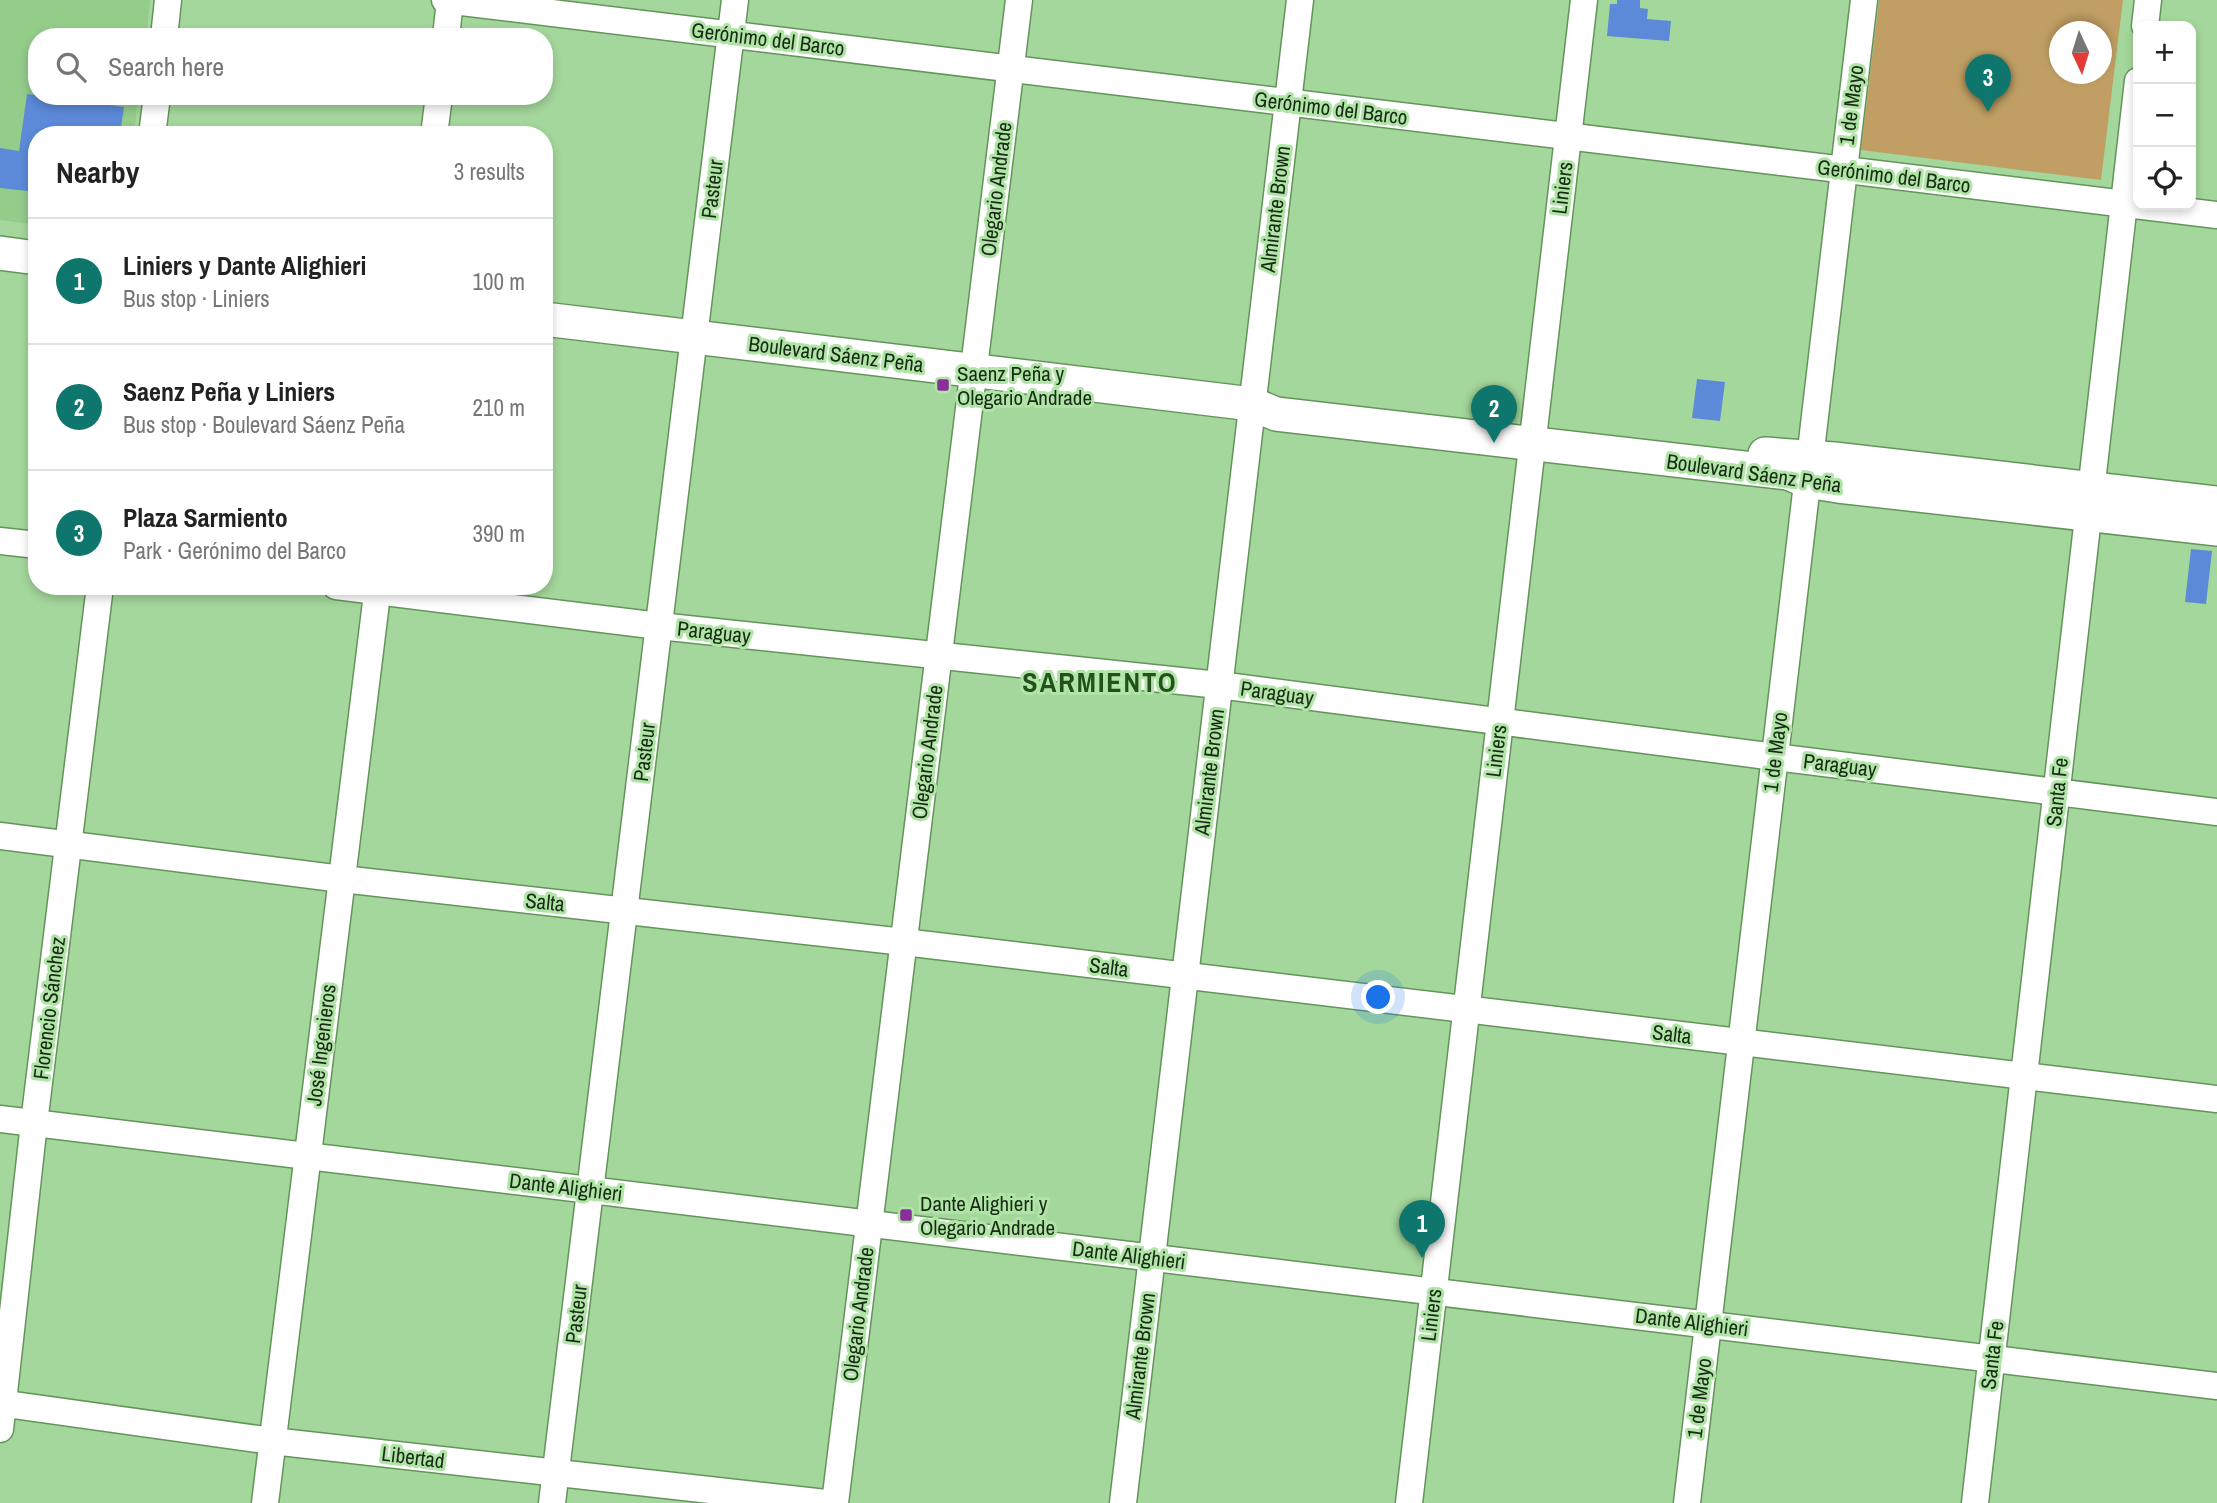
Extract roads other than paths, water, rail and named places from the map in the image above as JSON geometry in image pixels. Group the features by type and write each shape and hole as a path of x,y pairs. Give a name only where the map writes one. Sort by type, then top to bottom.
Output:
{"main road":[{"path":"0,253 28,257"},
{"name":"Boulevard Sáenz Peña","path":"553,320 1252,404 1276,414 1533,436 1788,473 1809,469 2089,502 2217,529"},
{"name":"Boulevard Sáenz Peña","path":"2089,502 2217,503"}],"street":[{"path":"165,28 168,0"},
{"name":"Gerónimo del Barco","path":"445,0 2217,215"},
{"path":"447,28 450,0"},
{"name":"Pasteur","path":"552,1503 735,0"},
{"name":"Olegario Andrade","path":"835,1503 1019,0"},
{"name":"Almirante Brown","path":"1123,1503 1300,0"},
{"name":"Liniers","path":"1409,1503 1584,0"},
{"name":"1 de Mayo","path":"1686,1503 1864,0"},
{"path":"2145,21 2148,0"},
{"name":"Santa Fe","path":"1975,1503 2138,84"},
{"path":"153,126 156,105"},
{"path":"435,126 438,105"},
{"path":"0,541 28,544"},
{"name":"Florencio Sánchez","path":"0,1429 34,1123 99,595"},
{"name":"José Ingenieros","path":"265,1503 377,595"},
{"name":"Paraguay","path":"424,595 659,626 1219,685 2217,812"},
{"name":"Salta","path":"0,836 342,879 904,942 2217,1099"},
{"name":"Dante Alighieri","path":"0,1119 2217,1386"},
{"name":"Libertad","path":"2,1403 272,1441 826,1503"}],"place":[{"name":"Plaza Sarmiento","path":"1988,112"},
{"name":"Saenz Peña y Olegario Andrade","path":"943,385"},
{"name":"Saenz Peña y Liniers","path":"1494,443"},
{"name":"Dante Alighieri y Olegario Andrade","path":"906,1215"},
{"name":"Liniers y Dante Alighieri","path":"1422,1258"}],"district":[{"name":"SARMIENTO","path":"1100,682"}]}
